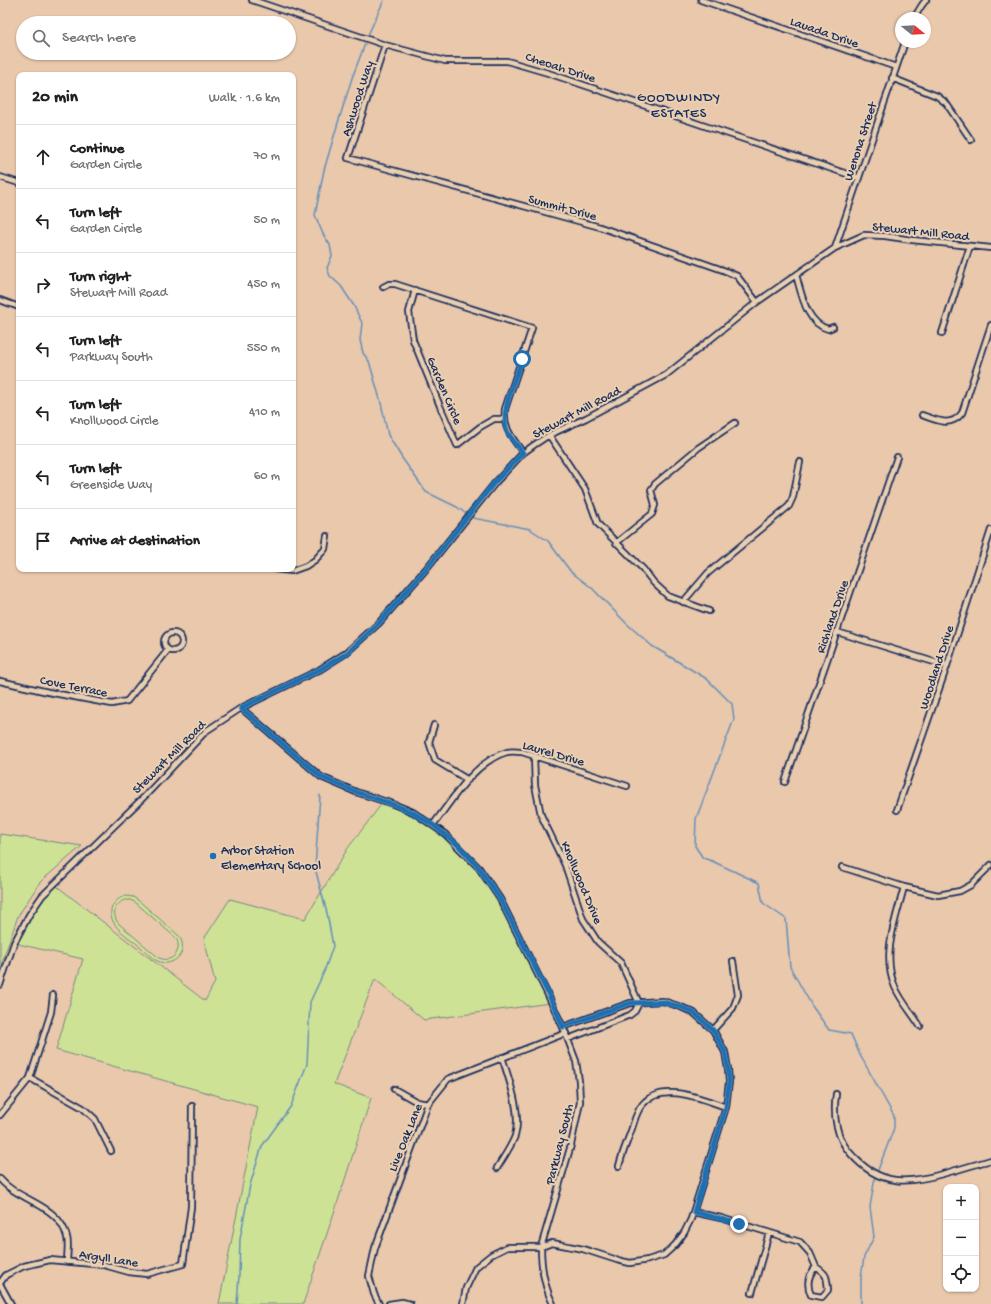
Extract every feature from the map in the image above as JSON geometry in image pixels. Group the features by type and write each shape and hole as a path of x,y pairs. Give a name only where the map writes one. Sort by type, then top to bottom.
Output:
{"street":[{"name":"Cheoah Drive","path":"252,0 384,45 445,61 506,61 556,76 859,178"},
{"name":"Lauada Drive","path":"701,0 896,67"},
{"path":"917,12 926,0"},
{"name":"Ashwood Way","path":"348,158 384,45"},
{"name":"Wenona Street","path":"836,248 903,48"},
{"path":"892,78 938,96 946,103 971,140"},
{"name":"Summit Drive","path":"348,158 600,227 723,270 737,276 757,302"},
{"path":"0,177 16,182"},
{"name":"Stewart Mill Road","path":"0,985 14,942 42,896 146,795 206,730 241,708 319,670 346,654 379,623 426,569 494,483 523,453 549,435 586,418 666,375 757,302 836,248 864,235 991,248"},
{"path":"942,333 970,246"},
{"path":"796,275 805,304 813,320 820,327 828,329 833,327"},
{"path":"383,286 395,284 532,328 504,419 508,432 523,453"},
{"name":"Garden Circle","path":"415,290 410,312 412,340 457,445 480,427 494,419 504,419"},
{"path":"0,300 16,306"},
{"path":"922,415 945,422 950,422 959,417 962,413 991,325"},
{"path":"616,543 652,514 655,505 651,490 655,484 698,448 735,423"},
{"path":"549,435 585,489 598,524 637,562 654,584 668,596 709,611"},
{"name":"Richland Drive","path":"785,782 897,457"},
{"path":"683,602 708,573 789,506 793,497 800,462"},
{"name":"Woodland Drive","path":"897,810 947,666 991,530"},
{"path":"296,570 306,566 315,560 325,549 327,536"},
{"path":"837,632 947,666"},
{"name":"Cove Terrace","path":"171,633 177,634 182,641 181,647 176,651 170,652 168,650 163,642 165,636 171,633"},
{"name":"Cove Terrace","path":"0,681 112,704 127,701 168,650"},
{"name":"Parkway South","path":"241,708 321,777 356,792 406,810 433,825 458,845 479,868 500,899 548,993 566,1033 576,1061 579,1081 580,1102 571,1145 541,1246 541,1261 545,1282 552,1304"},
{"path":"434,725 429,742 435,760 468,780"},
{"name":"Laurel Drive","path":"433,825 468,780 490,759 507,752 522,752 627,786"},
{"name":"Knollwood Drive","path":"534,756 535,786 541,815 566,865 583,919 598,942 621,963 639,1003"},
{"path":"842,867 904,887 938,895 960,892 971,885 991,865"},
{"path":"904,887 890,943 888,963 895,988 920,1026"},
{"path":"713,1030 733,1008 738,995 733,961"},
{"path":"0,1115 30,1078 51,1012 53,995"},
{"path":"463,1304 466,1288 476,1267 492,1255 507,1247 541,1246 552,1243 583,1249 630,1263 648,1260 664,1255 675,1245 684,1234 694,1212 726,1107 729,1082 725,1052 713,1030 694,1013 681,1007 663,1002 630,1003 563,1027"},
{"path":"568,1039 630,1015 635,1011 639,1003"},
{"name":"Live Oak Lane","path":"380,1304 374,1294 369,1276 375,1248 428,1104 448,1079 566,1033"},
{"path":"497,1168 514,1137 517,1126 515,1103 502,1057"},
{"path":"30,1078 83,1108 95,1119 111,1151"},
{"path":"394,1089 406,1097 428,1104"},
{"path":"619,1166 635,1119 641,1106 650,1098 661,1094 671,1093 697,1097 726,1107"},
{"path":"836,1094 836,1126 842,1140 849,1152 864,1168 880,1176 899,1181 914,1181 991,1160"},
{"name":"Argyll Lane","path":"0,1284 6,1275 24,1266 50,1260 104,1265 129,1272 147,1274 183,1264 192,1207 192,1106"},
{"path":"0,1179 6,1187 44,1207 60,1222 68,1237 67,1262"},
{"path":"694,1212 721,1218 800,1242 810,1253 816,1267 824,1272 827,1279 828,1290 822,1297 811,1295 808,1287 810,1273 816,1267"},
{"path":"752,1293 769,1233"},
{"path":"0,1284 11,1304"},
{"path":"389,1304 402,1302 410,1304"}],"green space":[{"path":"387,797 430,821 469,857 503,898 520,940 550,1003 424,1020 375,979 334,1084 371,1098 303,1304 219,1304 258,1107 56,1050 83,959 14,943 29,915 54,884 205,1001 215,982 204,939 230,899 305,919 348,848"},
{"path":"0,834 82,846 40,882 18,916 0,968"},
{"path":"124,897 133,897 139,901 179,936 182,942 182,949 181,953 175,960 169,963 157,961 115,925 111,913 112,907 118,900","holes":["124,900 135,902 176,938 178,947 175,955 169,959 159,958 118,923 115,916 116,907"]}],"waterway":[{"path":"368,35 384,0"},
{"path":"365,44 352,78 324,170 315,215 323,234 330,245 332,256 327,268 330,276 341,286 354,306 362,323 360,340 363,353 369,361 388,435 426,492 457,507 465,513"},
{"path":"473,518 530,529 548,541 571,572 592,588 626,623 652,646 707,679 732,704 734,719 696,819 695,846 703,858 759,883 763,903 786,919 790,967 812,1006 829,1030 851,1034 860,1055 894,1116 894,1128 878,1170"},
{"path":"237,1304 240,1239 250,1185 262,1146 291,1106 307,1064 310,1002 324,972 333,946 327,913 315,868 320,795"},
{"path":"861,1304 861,1277 864,1257 874,1237 870,1207 875,1177"}],"place":[{"name":"Arbor Station Elementary School","path":"213,856"}],"district":[{"name":"GOODWINDY ESTATES","path":"679,104"}],"route":[{"path":"522,359 504,419 508,432 523,453 494,483 426,569 379,623 346,654 321,669 241,708 321,777 356,792 412,812 433,825 458,845 479,868 500,899 548,993 563,1027 630,1003 663,1002 681,1007 694,1013 713,1030 725,1052 729,1082 726,1107 694,1212 739,1224"}]}
